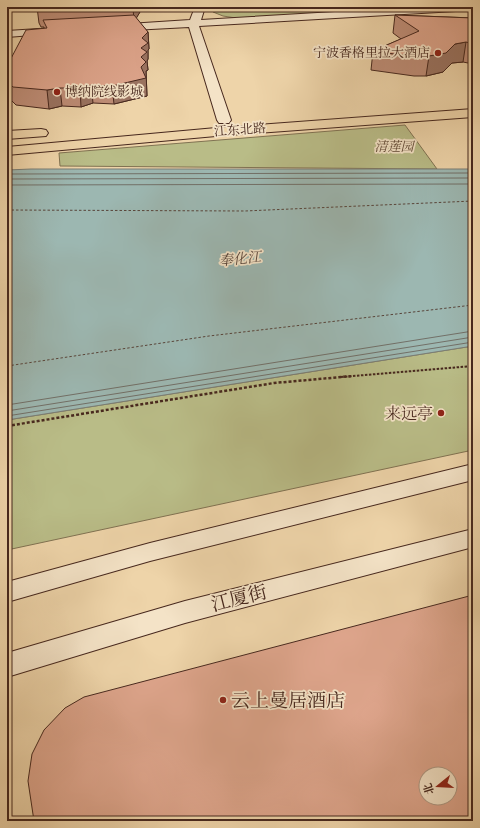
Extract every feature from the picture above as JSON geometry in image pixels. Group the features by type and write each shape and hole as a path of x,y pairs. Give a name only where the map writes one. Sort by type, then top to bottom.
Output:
{"main road":[{"name":"江东北路","path":"131,127 473,103"},
{"name":"江东北路","path":"7,151 216,132 473,112"},
{"path":"7,135 54,132"}],"street":[{"path":"200,7 194,26 224,120"},
{"path":"101,31 469,10"},
{"path":"7,34 62,33 7,39"},
{"path":"7,592 150,552 473,472"},
{"name":"江厦街","path":"7,665 185,612 473,538"}],"path":[{"path":"7,426 274,383 473,366"}],"green space":[{"path":"213,7 437,7 236,18 223,16 213,12"},
{"name":"清莲园","path":"405,125 437,169 60,166 59,153"},
{"path":"473,346 473,450 7,550 7,420"}],"water":[{"name":"奉化江","path":"473,169 473,346 7,420 7,170"}],"building":[{"path":"37,7 118,7 39,11"},
{"path":"134,15 148,32 142,38 148,43 141,48 147,52 141,57 146,62 141,67 146,78 112,86 91,85 80,88 60,88 47,90 13,87 7,81 7,66 26,30 47,28 43,20"},
{"path":"395,15 473,18 473,44 466,42 455,44 446,53 416,57 373,51 419,31"},
{"path":"473,595 473,821 34,821 28,781 32,754 44,730 65,708 84,697"}],"ferry route":[{"path":"7,210 245,211 473,201"},
{"path":"7,366 209,336 473,305"}],"place":[{"name":"宁波香格里拉大酒店","path":"438,53"},
{"name":"博纳院线影城","path":"57,92"},
{"name":"来远亭","path":"441,413"},
{"name":"云上曼居酒店","path":"223,700"}]}
